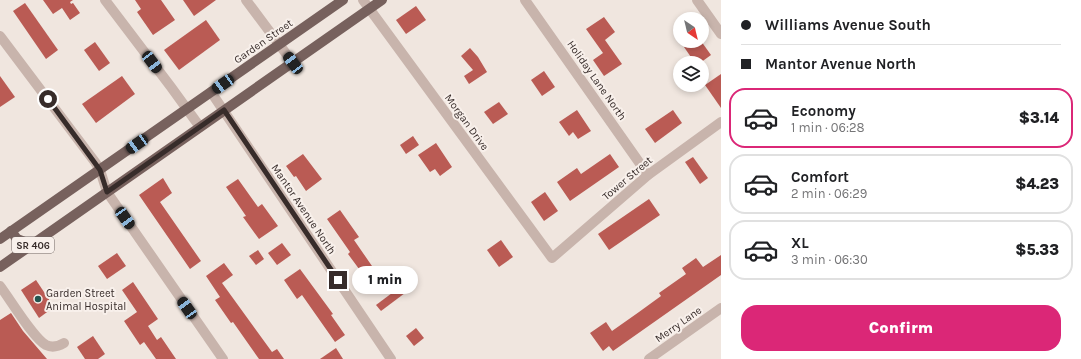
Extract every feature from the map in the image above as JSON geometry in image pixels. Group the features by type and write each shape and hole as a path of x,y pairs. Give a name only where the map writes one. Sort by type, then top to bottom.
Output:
{"main road":[{"name":"Garden Street","path":"0,239 343,0"},
{"name":"SR 406","path":"0,267 382,0"},
{"path":"11,231 17,239 32,245"}],"street":[{"path":"105,0 200,127"},
{"path":"246,0 293,63"},
{"name":"Morgan Drive","path":"363,0 552,258"},
{"name":"Holiday Lane North","path":"525,0 648,175"},
{"path":"697,0 721,34"},
{"path":"0,36 100,170 107,192 223,359"},
{"name":"Mantor Avenue North","path":"211,92 391,359"},
{"name":"Tower Street","path":"552,258 648,175 721,122"},
{"path":"0,286 36,337 47,345 58,347 64,343"},
{"name":"Merry Lane","path":"649,359 721,308"}],"building":[{"path":"43,0 73,0 70,2 71,4 73,3 80,13 70,20 62,8 53,14"},
{"path":"135,0 161,0 175,20 153,35 137,12 141,9"},
{"path":"183,0 216,0 194,16"},
{"path":"25,3 58,50 46,59 13,11"},
{"path":"416,6 426,20 406,34 396,20"},
{"path":"604,17 615,32 605,40 622,64 604,76 593,60 603,53 586,29"},
{"path":"206,20 220,40 179,70 164,50"},
{"path":"95,42 110,63 99,71 84,50"},
{"path":"470,48 478,57 487,72 469,84 464,76 473,70 461,56"},
{"path":"685,48 706,48 711,55 709,56 690,56"},
{"path":"544,71 555,87 542,96 531,80"},
{"path":"721,74 721,108 709,91 709,82"},
{"path":"0,76 15,97 0,107"},
{"path":"122,76 135,94 96,123 82,104"},
{"path":"499,102 508,114 493,124 484,112"},
{"path":"577,110 591,131 578,139 573,132 569,136 559,122"},
{"path":"673,110 682,123 655,143 645,129"},
{"path":"413,136 419,145 406,154 400,145"},
{"path":"436,143 452,167 440,176 435,169 430,172 418,155"},
{"path":"303,154 322,179 306,191 296,176 294,177 286,166"},
{"path":"610,154 619,167 570,201 557,182 577,168 581,174"},
{"path":"693,157 708,178 700,184 685,162"},
{"path":"163,178 172,193 160,202 201,261 190,269 139,195"},
{"path":"238,179 258,207 262,204 278,226 259,239 243,217 246,216 226,187"},
{"path":"545,192 558,211 544,221 531,202"},
{"path":"649,199 660,215 609,250 598,234"},
{"path":"340,210 359,237 354,240 372,266 362,273 348,254 350,252 327,219"},
{"path":"501,240 513,257 499,267 487,250"},
{"path":"282,243 291,255 277,265 268,253"},
{"path":"258,250 264,259 256,265 249,256"},
{"path":"117,253 126,266 107,279 98,266"},
{"path":"721,255 721,275 613,351 609,346 603,351 590,333 606,322 612,331 639,312 661,296 659,293 686,274 682,268 696,258 703,267"},
{"path":"224,263 233,275 222,283 272,352 277,349 284,359 259,359 233,322 231,323 215,300 220,297 206,276"},
{"path":"300,269 333,314 331,315 345,335 335,342 302,295 297,299 284,280"},
{"name":"Garden Street Animal Hospital","path":"36,280 54,307 39,318 21,290"},
{"path":"408,281 413,287 381,311 376,305"},
{"path":"133,282 158,319 148,326 157,340 161,337 176,359 156,359 144,342 140,345 124,321 137,312 122,290"},
{"path":"11,313 23,331 47,359 0,359 0,320"},
{"path":"416,328 424,338 414,346 406,336"},
{"path":"93,336 105,354 98,359 85,359 77,347"},
{"path":"336,348 343,359 320,359"}],"place":[{"name":"Garden Street Animal Hospital","path":"38,299"}],"route":[{"path":"48,99 95,162 100,170 107,192 224,110 338,280"}]}
